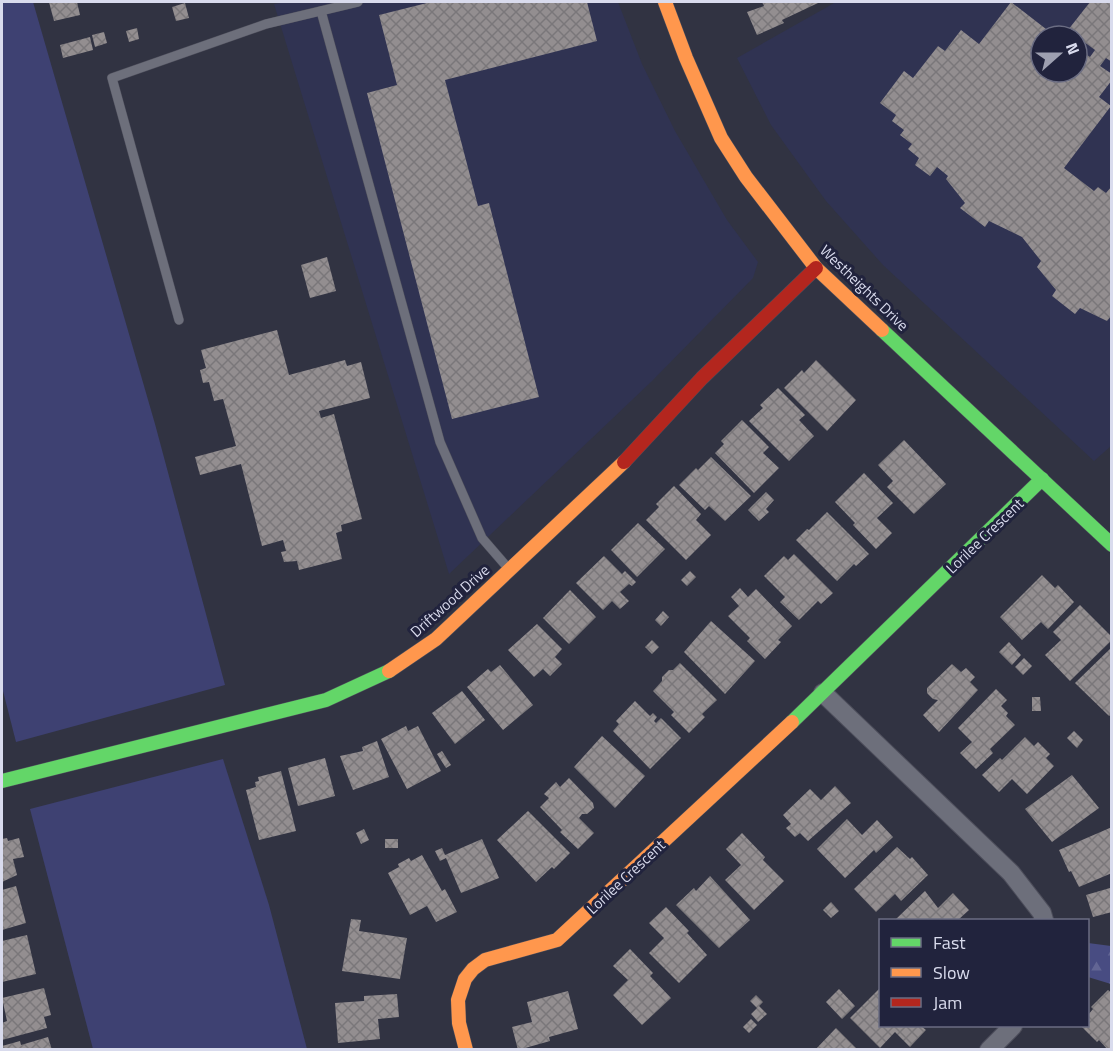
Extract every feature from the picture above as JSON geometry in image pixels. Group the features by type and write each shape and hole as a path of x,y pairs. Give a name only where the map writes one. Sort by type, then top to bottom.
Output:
{"street":[{"name":"Westheights Drive","path":"665,2 686,58 722,138 746,177 797,245 816,268 1112,545"},
{"name":"Driftwood Drive","path":"2,781 326,700 384,674 436,639 510,570 624,462 702,378 816,268"},
{"name":"Lorilee Crescent","path":"466,1050 459,1018 457,994 464,978 475,967 485,960 557,940 823,693 1042,479"},
{"path":"823,693 1011,873 1043,919"},
{"path":"989,1050 1012,1027"}],"lane":[{"path":"179,320 112,78 266,24 358,2"},
{"path":"321,11 440,442 482,538 510,570"}],"shaded area":[{"path":"2,2 33,2 155,424 225,685 16,742 2,687"},
{"path":"286,2 618,2 642,64 675,131 727,220 758,262 753,278 652,381 449,574 274,4"},
{"path":"836,2 1111,2 1111,446 1094,461 883,265 826,201 771,125 737,58"},
{"path":"223,759 269,905 307,1049 93,1049 30,809"}],"green space":[{"path":"1089,943 1111,946 1111,984 1089,977"}],"building":[{"path":"49,2 77,2 80,15 54,21"},
{"path":"431,2 587,2 597,41 445,80 478,206 489,203 539,397 452,419 367,93 397,85 379,15"},
{"path":"762,2 818,3 782,20 784,23 757,35 747,12 764,6"},
{"path":"1011,2 1039,24 1029,24 1029,84 1089,84 1089,56 1095,50 1089,46 1089,24 1073,24 1090,2 1112,2 1112,62 1106,58 1100,66 1112,74 1112,80 1099,97 1111,106 1064,168 1094,191 1098,187 1106,193 1112,186 1112,315 1107,321 1080,308 1075,314 1052,296 1056,290 1037,267 1041,261 1022,237 989,221 985,227 960,208 965,203 946,179 948,176 937,167 930,176 915,165 919,158 908,149 912,144 900,135 904,130 892,121 896,115 880,103 904,71 913,78 938,46 945,51 961,30 979,44"},
{"path":"185,3 189,18 176,21 172,7"},
{"path":"137,28 139,39 129,42 126,31"},
{"path":"104,32 107,43 95,47 92,35"},
{"path":"90,37 93,50 63,58 60,45"},
{"path":"327,257 336,291 310,298 301,265"},
{"path":"277,330 289,375 345,360 347,366 361,362 370,398 319,411 321,418 334,414 362,519 341,525 342,531 336,533 342,559 299,570 297,561 284,562 281,552 286,551 283,540 262,546 241,464 200,475 195,457 236,446 223,399 214,401 209,382 203,383 200,370 206,368 201,350"},
{"path":"816,360 856,400 827,431 784,388 802,370 804,373"},
{"path":"778,388 805,415 799,420 814,436 789,461 749,421 763,408 760,405"},
{"path":"742,420 769,447 763,453 779,468 754,493 715,453 724,444 721,441"},
{"path":"904,440 946,484 914,514 887,487 893,481 878,465"},
{"path":"711,457 751,496 725,521 709,506 705,510 679,485"},
{"path":"864,473 893,503 877,518 892,533 876,549 835,502"},
{"path":"674,486 701,514 696,520 711,535 686,560 646,520 659,507 656,504"},
{"path":"766,492 774,500 766,509 769,512 759,521 748,510"},
{"path":"827,512 869,554 856,566 854,564 837,581 796,540"},
{"path":"638,523 665,549 637,577 611,550"},
{"path":"794,554 833,593 821,604 818,601 799,620 780,602 785,597 764,576 784,556 788,560"},
{"path":"604,556 622,574 625,571 636,582 632,586 629,584 620,592 629,601 620,609 612,601 603,610 576,583"},
{"path":"690,571 696,577 687,586 681,580"},
{"path":"1042,575 1055,588 1058,585 1074,602 1048,629 1041,622 1022,640 1000,617"},
{"path":"740,588 748,597 756,589 792,626 778,640 781,642 765,659 747,641 750,638 728,616 739,606 731,597"},
{"path":"570,590 596,617 569,644 543,618"},
{"path":"1080,605 1112,637 1112,640 1070,681 1045,655 1061,640 1053,632"},
{"path":"663,611 669,617 661,626 655,620"},
{"path":"711,621 755,661 725,694 684,652"},
{"path":"537,624 562,649 555,657 562,664 550,676 543,669 534,677 508,650"},
{"path":"652,640 659,647 652,654 645,647"},
{"path":"1009,642 1021,655 1012,665 999,652"},
{"path":"1112,647 1112,714 1109,716 1075,683"},
{"path":"1024,658 1032,666 1023,675 1015,667"},
{"path":"680,663 717,700 702,714 705,717 689,733 671,715 674,712 653,691 662,681 662,677"},
{"path":"952,664 961,672 966,668 975,677 970,682 978,690 939,732 923,715 938,700 933,699 927,693 927,688"},
{"path":"500,665 533,705 503,730 467,687 488,669 491,672"},
{"path":"996,689 1007,700 1001,706 1008,713 1006,716 1015,725 990,749 993,753 976,769 960,753 972,742 958,728"},
{"path":"462,691 485,720 455,744 432,713"},
{"path":"1032,697 1040,697 1041,711 1032,711"},
{"path":"635,701 650,716 653,713 657,717 654,721 656,723 661,718 681,738 650,769 613,731 619,724 616,721"},
{"path":"406,726 408,731 418,726 441,771 407,789 381,739"},
{"path":"1074,731 1083,740 1077,748 1067,738"},
{"path":"602,736 645,776 615,808 574,767"},
{"path":"1025,737 1034,746 1038,742 1050,754 1046,758 1054,766 1027,794 1012,779 999,792 982,775 1000,758 1002,760"},
{"path":"377,741 389,777 353,790 340,756 363,751 362,747"},
{"path":"442,751 451,765 446,768 437,754"},
{"path":"325,758 335,796 298,806 288,768"},
{"path":"281,771 296,831 259,840 246,790 256,787 255,782 259,781 258,777"},
{"path":"1072,775 1099,808 1052,842 1025,809"},
{"path":"569,778 593,803 594,808 579,818 594,833 578,849 560,832 562,830 540,807 549,798 544,794 556,782 560,787"},
{"path":"835,786 851,803 808,841 800,833 795,837 786,828 791,824 783,815 810,789 821,800"},
{"path":"528,811 570,853 536,882 497,840"},
{"path":"847,819 862,835 877,820 893,837 876,853 874,850 845,878 817,849"},
{"path":"1112,827 1112,873 1079,887 1059,850"},
{"path":"364,829 369,840 361,844 356,833"},
{"path":"742,833 765,857 763,860 784,881 754,910 725,880 741,865 726,849"},
{"path":"7,838 8,841 19,838 24,857 13,859 17,875 2,882 2,839"},
{"path":"385,839 398,839 398,848 385,848"},
{"path":"482,839 499,878 461,893 446,858 440,861 435,851 442,848 445,855"},
{"path":"897,847 910,859 912,857 928,875 901,901 895,894 876,912 854,889"},
{"path":"422,855 442,891 445,889 457,912 436,922 427,906 410,915 388,873 409,858 411,861"},
{"path":"710,876 750,920 719,948 676,905 694,888 696,891"},
{"path":"16,886 26,923 2,930 2,890"},
{"path":"1110,888 1112,912 1093,917 1086,895"},
{"path":"925,891 938,908 953,893 969,910 959,919 896,919"},
{"path":"831,902 839,911 831,918 823,910"},
{"path":"666,907 689,931 687,933 707,955 679,983 649,953 664,938 649,923"},
{"path":"351,919 361,920 359,931 407,938 400,979 342,971"},
{"path":"27,935 36,974 2,982 2,941"},
{"path":"630,949 653,973 650,976 671,998 642,1025 613,995 628,980 613,966"},
{"path":"44,988 51,1015 44,1017 47,1028 2,1040 2,1023 7,1021 2,998"},
{"path":"839,989 855,1006 842,1019 826,1002"},
{"path":"879,989 879,1027 922,1027 926,1030 910,1047 895,1032 880,1048 850,1018"},
{"path":"1108,990 1112,993 1112,1050 1108,1050 1099,1040 1097,1042 1082,1027 1089,1027 1089,1014 1093,1009 1091,1007"},
{"path":"568,991 578,1029 549,1037 550,1041 518,1050 512,1027 532,1022 527,1002"},
{"path":"397,994 399,1017 378,1019 380,1039 338,1043 335,1003 364,1001 364,996"},
{"path":"756,995 763,1002 759,1006 767,1014 758,1022 751,1014 757,1008 750,1001"},
{"path":"751,1019 757,1025 749,1033 743,1027"},
{"path":"836,1028 858,1050 815,1050"},
{"path":"48,1037 52,1050 2,1050 2,1046 20,1041 21,1045"}],"traffic: fast":[{"path":"882,330 1112,545"},
{"path":"792,722 1042,479"},
{"path":"2,781 326,700 389,671"}],"traffic: slow":[{"path":"665,2 686,58 721,138 746,177 816,268 882,330"},
{"path":"389,671 436,639 624,462"},
{"path":"466,1050 459,1023 458,1000 465,979 473,969 485,960 557,940 792,722"}],"traffic: jam":[{"path":"624,462 702,378 816,268"}]}
